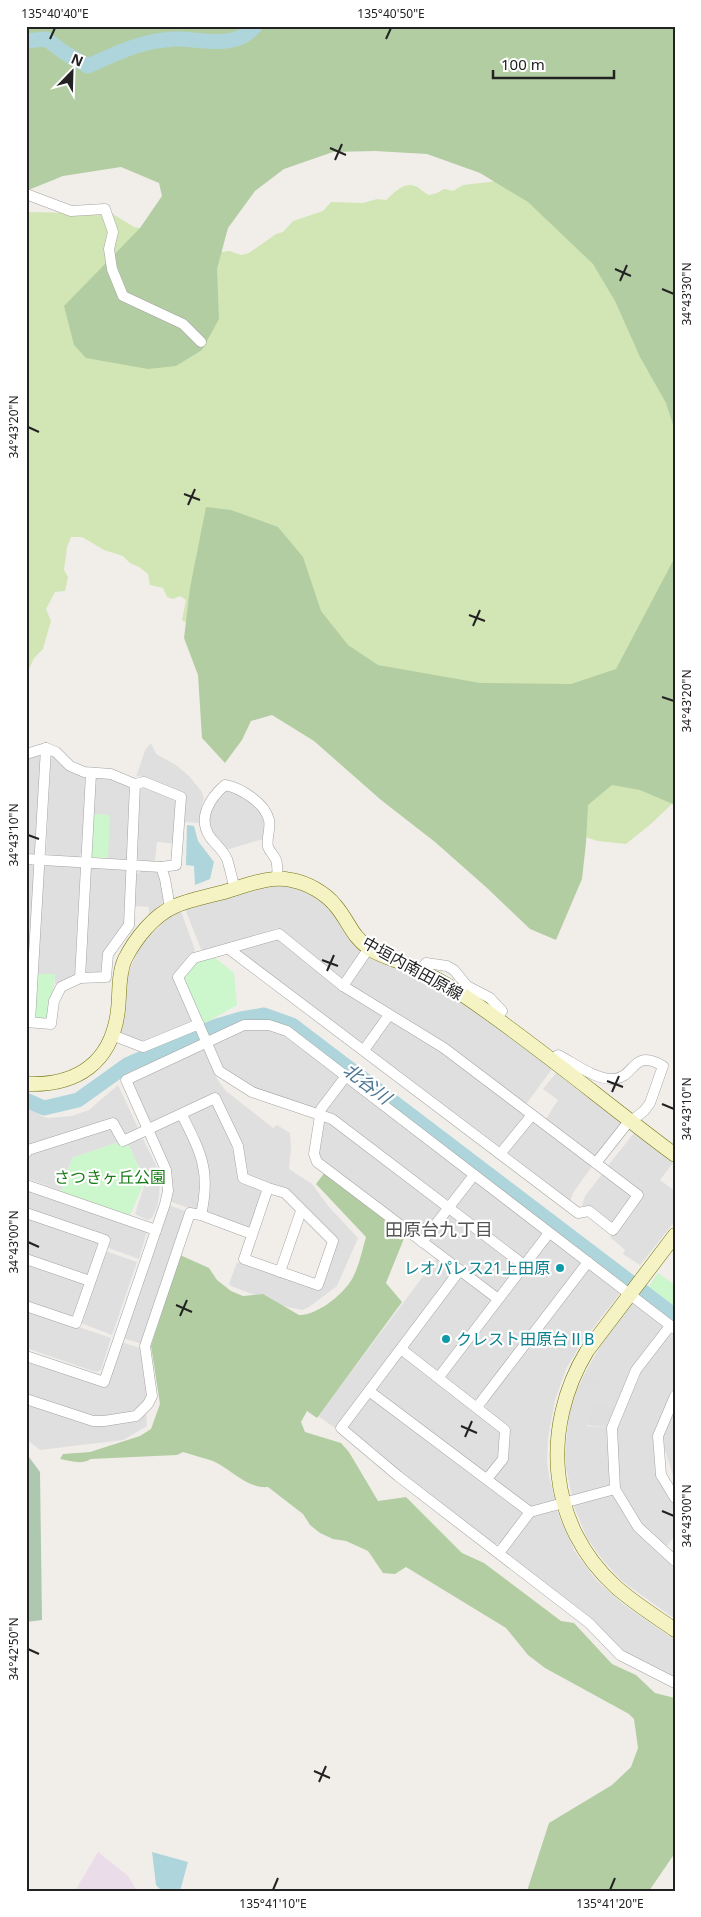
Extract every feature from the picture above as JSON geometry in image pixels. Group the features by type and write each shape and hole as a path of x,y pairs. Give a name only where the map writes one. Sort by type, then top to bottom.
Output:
{"main road":[{"name":"中垣内南田原線","path":"26,1084 70,1079 86,1071 101,1057 112,1035 118,1012 124,961 142,933 170,908 192,900 263,881 291,880 323,894 336,906 356,937 369,948 420,971 466,997 675,1156"},
{"path":"675,1235 587,1350 580,1363 564,1401 560,1416 556,1457 563,1502 580,1542 598,1567 616,1587 675,1630"}],"street":[{"path":"26,194 71,211 105,209 112,232 109,249 112,269 123,296 183,324 201,342"},
{"path":"46,748 28,1022 51,1024 54,1002 61,987 80,978 106,977 108,954 128,925 133,866 135,784"},
{"path":"26,754 46,748 56,752 70,766 91,774 111,774 135,784 144,782 181,797 176,865 161,867 133,866 26,859"},
{"path":"80,978 91,774"},
{"path":"235,889 226,858 209,836 204,818 215,793 225,785 241,791 260,806 266,814 269,820 268,847 277,861 278,879"},
{"path":"161,867 170,908"},
{"path":"229,949 578,1213 589,1211 613,1230 638,1195 444,1048 343,986 278,934 194,958 178,976 219,1071 252,1092 332,1119 524,1265"},
{"path":"343,986 369,948"},
{"path":"364,1050 389,1015"},
{"path":"112,1035 143,1047 199,1025"},
{"path":"26,1356 104,1382 165,1204 168,1181 162,1158 126,1080 244,1025 269,1025 287,1031 459,1161 474,1175 631,1293 673,1327 636,1370 612,1428 615,1489 638,1527 675,1561"},
{"path":"552,1061 558,1054 594,1074 611,1079 619,1077 645,1058 651,1059 663,1066 650,1103 644,1111 630,1120 596,1164"},
{"path":"587,1088 594,1074"},
{"path":"346,1076 321,1109 314,1154 317,1162 498,1299"},
{"path":"26,1153 28,1150 113,1123 123,1141 215,1098 238,1146 243,1178 268,1188 285,1192 301,1211 333,1241 318,1285 244,1259 268,1188"},
{"path":"182,1115 199,1149 204,1168 205,1194 200,1214"},
{"path":"500,1154 532,1115"},
{"path":"422,1242 474,1175"},
{"path":"26,1185 156,1230"},
{"path":"280,1272 301,1211"},
{"path":"26,1213 105,1240 76,1322 26,1306"},
{"path":"26,1399 93,1421 136,1416 143,1411 152,1396 145,1346 190,1213 200,1214 252,1234"},
{"path":"438,1377 549,1233"},
{"path":"26,1259 90,1282"},
{"path":"477,1407 588,1262"},
{"path":"460,1270 341,1428 398,1476 589,1623 620,1656 675,1683"},
{"path":"401,1349 505,1430 503,1460 487,1479"},
{"path":"369,1391 530,1512"},
{"path":"675,1396 658,1436 661,1475 675,1498"},
{"path":"499,1552 530,1512 615,1489"}],"shaded area":[{"path":"151,743 156,754 176,765 189,776 202,792 204,798 199,823 184,822 184,795 139,776 136,777 145,750"},
{"path":"51,752 83,775 88,782 83,851 78,858 53,856 46,853"},
{"path":"40,753 42,756 37,850 33,855 26,854 26,758"},
{"path":"98,775 110,777 133,790 129,856 125,861 109,860 93,814 94,780"},
{"path":"147,785 178,798 176,844 157,842 155,861 140,861 137,858 139,790"},
{"path":"229,790 244,797 260,811 265,820 263,839 226,850 211,831 209,813 224,791"},
{"path":"26,863 32,864 36,870 26,1019"},
{"path":"50,864 81,867 75,975 55,984 55,974 37,974 44,868"},
{"path":"92,867 123,869 127,871 126,927 102,972 86,973 84,971 89,870"},
{"path":"142,871 160,874 164,902 149,914 149,907 134,906 136,874"},
{"path":"282,885 309,892 323,902 351,941 363,951 345,977 339,979 277,928 205,951 201,949 185,909 271,886"},
{"path":"181,911 195,950 194,954 173,975 193,1019 191,1023 144,1043 120,1033 127,976 140,946 166,920"},
{"path":"278,939 336,986 382,1013 382,1018 365,1042 360,1043 236,949"},
{"path":"368,955 428,981 462,1002 552,1069 527,1103 522,1103 350,986 349,982"},
{"path":"389,1021 442,1050 525,1113 525,1116 502,1148 497,1147 371,1051 370,1046"},
{"path":"255,1027 285,1033 341,1075 319,1106 315,1108 253,1088 220,1066 211,1046 213,1042 233,1033"},
{"path":"200,1047 205,1049 217,1079 226,1091 273,1128 277,1125 290,1133 289,1169 312,1184 329,1207 358,1238 337,1286 302,1310 283,1306 231,1286 229,1284 237,1262 320,1290 337,1240 286,1189 248,1176 245,1173 216,1093 153,1124 147,1121 132,1084 134,1079"},
{"path":"556,1073 622,1124 599,1155 593,1156 546,1119 558,1100 543,1089"},
{"path":"345,1081 466,1172 467,1176 450,1199 445,1200 331,1113 326,1112 325,1108"},
{"path":"118,1085 139,1130 128,1136 124,1134 116,1118 26,1147 26,1104 41,1116 48,1118 72,1116 89,1110"},
{"path":"209,1104 215,1106 229,1136 237,1166 263,1193 251,1225 246,1227 208,1214 205,1210 208,1193 187,1119 189,1113"},
{"path":"325,1119 439,1205 441,1211 423,1234 418,1234 320,1160 318,1156 320,1121"},
{"path":"176,1120 181,1121 195,1151 201,1177 199,1208 194,1210 169,1201 154,1135 156,1129"},
{"path":"531,1120 593,1165 573,1193 570,1202 508,1155 507,1151"},
{"path":"109,1128 113,1130 119,1142 72,1158 61,1191 26,1178 26,1161 31,1153"},
{"path":"634,1133 673,1163 660,1180 675,1191 675,1221 640,1265 623,1254 625,1250 610,1237 642,1194 607,1167"},
{"path":"142,1137 156,1165 160,1181 157,1207 152,1218 147,1220 135,1214 144,1186 140,1169 128,1144"},
{"path":"603,1173 631,1194 631,1199 613,1223 609,1223 582,1205 585,1196"},
{"path":"473,1181 477,1181 541,1231 542,1236 526,1257 521,1258 457,1210 455,1204"},
{"path":"26,1189 147,1231 139,1259 106,1247 109,1239 26,1210"},
{"path":"168,1205 185,1211 142,1344 123,1338"},
{"path":"447,1214 452,1214 516,1263 517,1268 499,1292 493,1292 430,1243 430,1238"},
{"path":"26,1217 97,1241 100,1246 90,1274 85,1276 26,1256"},
{"path":"553,1239 580,1260 580,1265 479,1399 472,1400 446,1379 445,1374 548,1240"},
{"path":"105,1251 137,1262 112,1335 81,1323"},
{"path":"437,1258 451,1268 452,1274 335,1428 318,1416"},
{"path":"26,1263 84,1283 85,1287 77,1315 72,1318 26,1302"},
{"path":"586,1269 591,1269 621,1292 582,1342 566,1369 555,1400 548,1438 547,1461 555,1500 533,1507 528,1506 496,1481 495,1477 509,1427 486,1410 485,1404"},
{"path":"463,1276 491,1298 491,1302 439,1370 434,1370 407,1349 406,1346 458,1278"},
{"path":"633,1303 662,1325 663,1330 615,1410 590,1414 587,1426 607,1427 612,1479 609,1486 572,1496 565,1454 569,1413 578,1388 596,1394 604,1380 585,1373 601,1345"},
{"path":"26,1309 111,1338 101,1370 96,1372 26,1348"},
{"path":"674,1333 675,1392 655,1436 658,1476 675,1505 675,1535 665,1549 640,1524 620,1486 615,1429 638,1375 669,1335"},
{"path":"121,1342 140,1348 147,1396 144,1403 133,1412 102,1417 91,1416 26,1395 26,1362 106,1386"},
{"path":"399,1356 403,1356 500,1429 498,1458 488,1471 483,1471 377,1390 376,1386"},
{"path":"585,1373 604,1380 596,1395 578,1388"},
{"path":"372,1397 521,1509 522,1516 501,1544 495,1544 396,1471 374,1448 348,1430 347,1424 367,1398"},
{"path":"596,1402 615,1410 608,1427 587,1425"},
{"path":"26,1403 84,1422 146,1412 147,1426 123,1440 40,1450 26,1439"},
{"path":"675,1409 675,1482 661,1437"},
{"path":"611,1493 618,1497 635,1528 664,1558 675,1565 675,1619 622,1581 602,1559 587,1538 573,1504"},
{"path":"556,1509 575,1552 597,1581 623,1604 675,1640 675,1679 620,1650 589,1616 507,1554 506,1548 531,1516"},
{"path":"98,1852 128,1876 137,1891 75,1891"}],"green space":[{"path":"26,26 675,26 675,431 666,403 640,357 615,301 593,264 528,202 480,173 427,154 375,151 333,152 284,169 255,191 228,228 217,269 219,319 202,350 176,366 148,369 86,358 74,345 64,306 140,228 162,196 159,183 121,167 63,176 26,191"},
{"path":"497,181 512,184 580,244 675,355 675,801 626,844 598,841 578,835 182,620 186,600 180,596 173,599 167,597 163,588 150,585 148,574 139,567 130,563 123,556 104,550 82,537 71,537 67,548 64,570 68,577 65,591 55,592 46,609 51,621 43,649 34,658 26,676 26,212 83,213 105,209 134,227 146,229 213,253 230,251 241,255 249,253 276,234 283,232 293,221 323,211 331,202 363,203 377,199 386,200 406,185 417,187 429,195 444,189 453,191 463,185"},
{"path":"206,507 231,510 278,527 303,557 321,611 348,645 378,665 480,683 571,684 616,669 675,557 675,805 640,790 612,785 588,805 582,879 556,940 530,929 435,842 381,800 314,741 272,715 251,721 242,740 225,763 202,738 198,675 184,638 190,588"},
{"path":"93,814 110,815 108,858 91,857"},
{"path":"214,957 234,973 237,1005 202,1025 183,977 196,961"},
{"path":"37,974 55,974 47,1017 44,1020 34,1015"},
{"name":"さつきヶ丘公園","path":"119,1142 121,1147 129,1145 142,1175 143,1185 130,1215 61,1192 72,1158"},
{"path":"325,1172 405,1236 386,1283 402,1302 317,1418 307,1411 301,1422 305,1432 341,1443 349,1452 378,1501 406,1497 462,1553 484,1563 561,1621 574,1623 612,1664 636,1675 655,1693 675,1698 675,1853 649,1891 527,1891 549,1823 612,1785 631,1767 638,1748 634,1719 629,1714 545,1668 528,1655 506,1628 406,1567 395,1574 383,1573 368,1551 346,1541 333,1539 320,1533 310,1525 303,1514 268,1487 260,1487 246,1482 220,1464 183,1452 177,1455 91,1459 80,1462 60,1459 63,1454 90,1452 140,1436 151,1429 160,1404 151,1346 180,1255 209,1268 217,1280 231,1291 243,1296 263,1294 299,1315 314,1312 331,1302 345,1289 356,1270 366,1237 316,1184"},
{"path":"658,1273 675,1285 675,1311 647,1289"},
{"path":"26,1453 40,1472 42,1620 26,1622"}],"water":[{"path":"187,825 194,826 198,841 214,862 210,879 195,885 194,866 186,865"},
{"path":"152,1852 188,1862 180,1891 162,1891 156,1885"}],"waterway":[{"path":"26,41 46,39 65,53 88,66 122,51 147,43 174,39 228,41 247,34 255,26"},
{"name":"北谷川","path":"26,1100 44,1108 78,1100 127,1065 217,1026 264,1015 292,1025 675,1316"}],"place":[{"name":"レオパレス21上田原","path":"560,1268"},
{"name":"クレスト田原台ⅡB","path":"446,1339"}],"district":[{"name":"田原台九丁目","path":"439,1230"}]}
